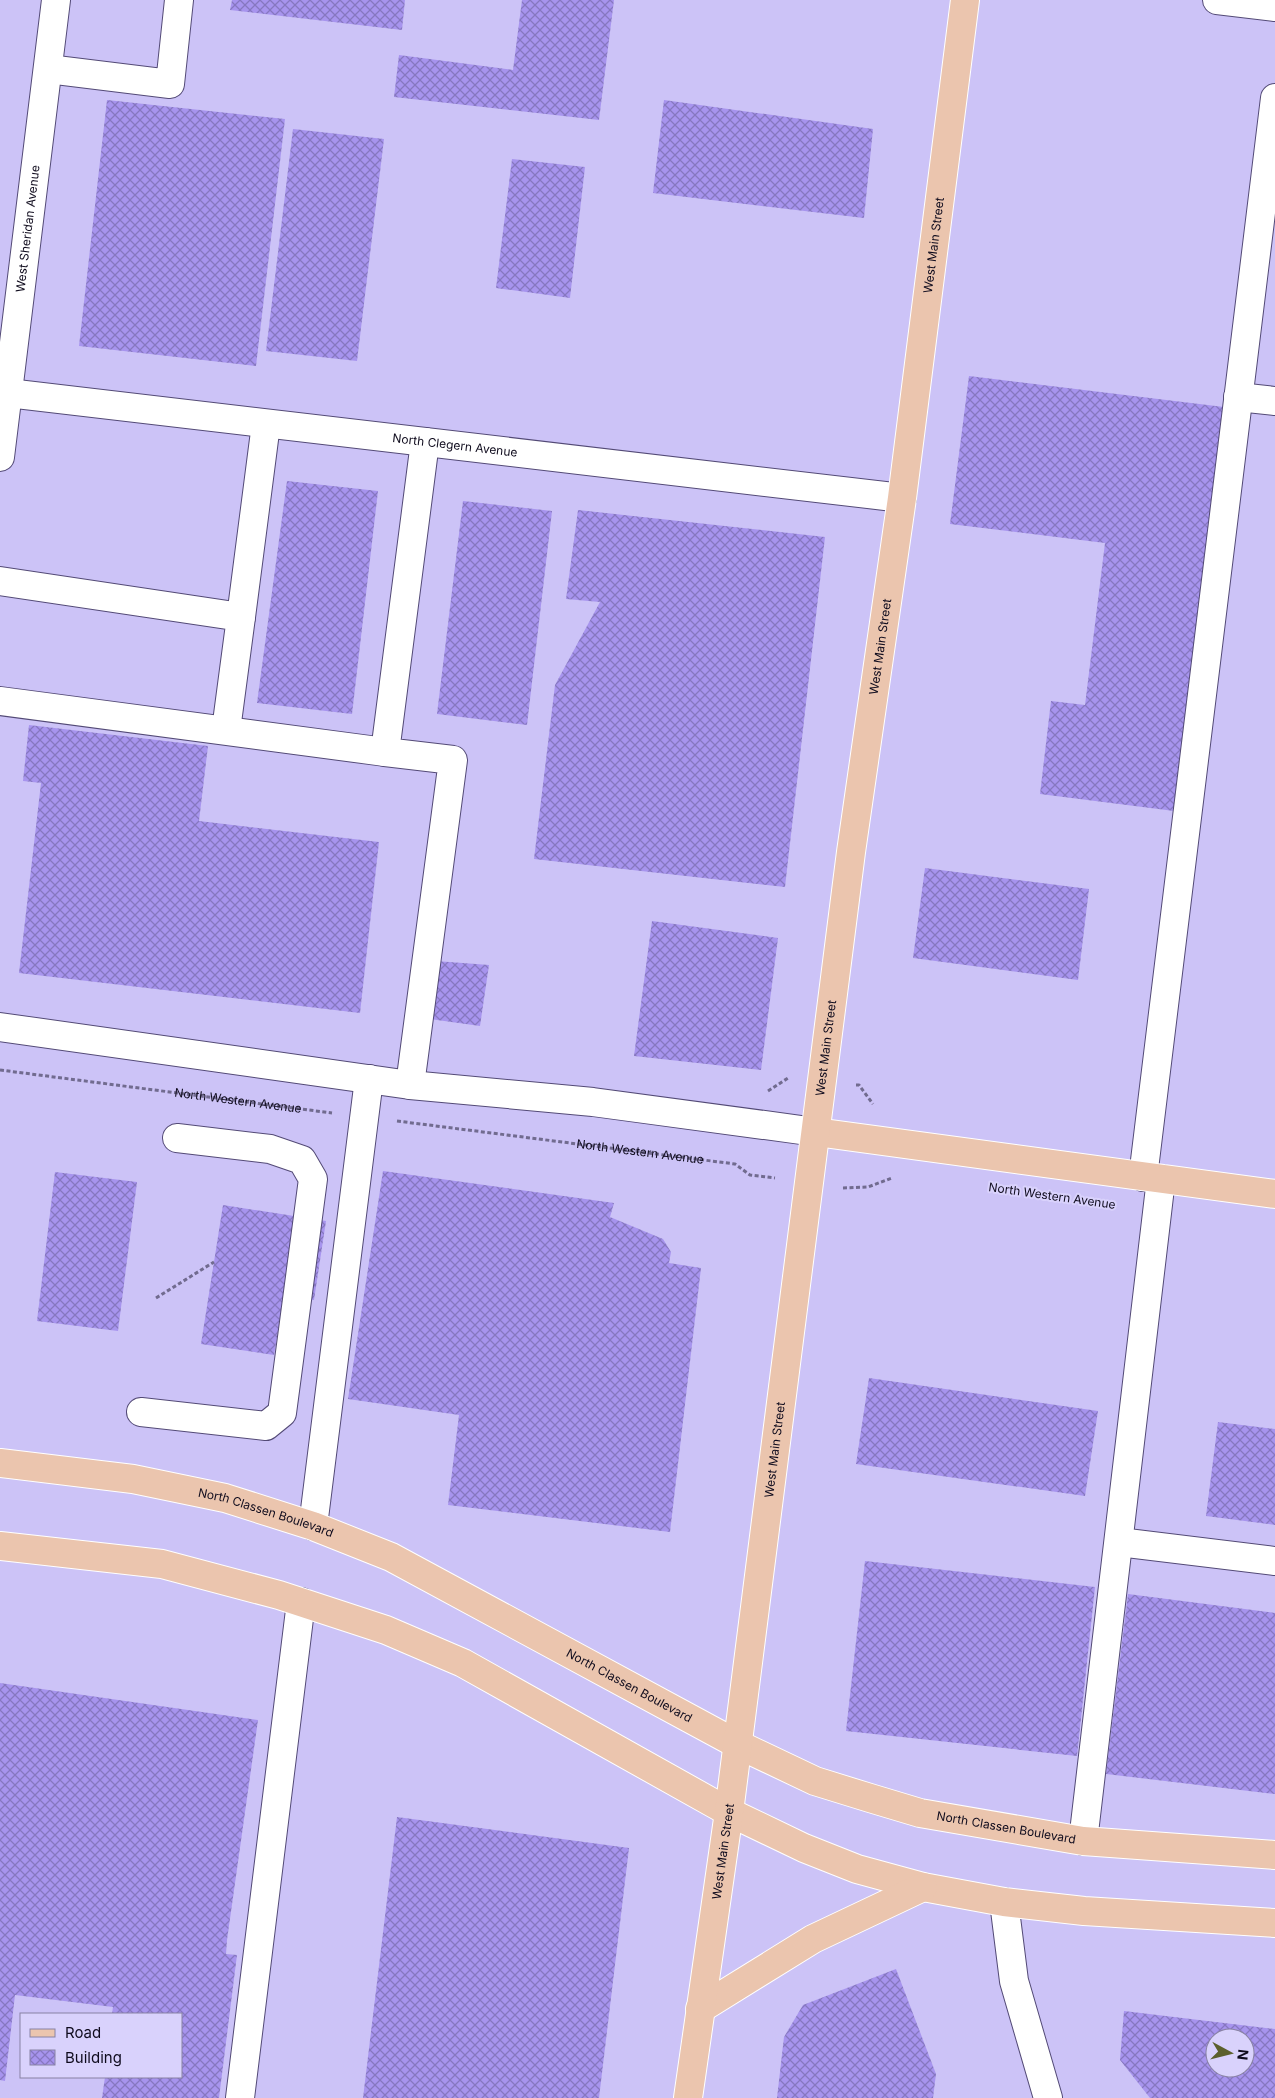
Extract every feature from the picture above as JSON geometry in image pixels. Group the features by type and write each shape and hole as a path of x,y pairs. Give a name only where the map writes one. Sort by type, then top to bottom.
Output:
{"main road":[{"name":"West Main Street","path":"688,2098 729,1812 851,852 902,498 966,0"},
{"path":"816,1132 1275,1194"},
{"name":"North Classen Boulevard","path":"0,1463 133,1479 225,1498 313,1526 391,1556 737,1744 815,1780 903,1808 1083,1840 1275,1855"},
{"path":"0,1546 162,1564 301,1602 386,1630 464,1663 729,1812 857,1869 923,1887 1004,1902 1084,1912 1275,1923"},
{"path":"700,2009 813,1939 923,1887"}],"street":[{"name":"West Sheridan Avenue","path":"0,457 56,0"},
{"path":"48,69 170,84 180,0"},
{"path":"1217,0 1275,7"},
{"path":"1083,1840 1119,1542 1152,1178 1238,397 1275,98"},
{"name":"North Clegern Avenue","path":"8,393 902,498"},
{"path":"1238,397 1275,401"},
{"path":"226,730 266,424"},
{"path":"385,752 425,442"},
{"path":"0,581 241,617"},
{"path":"0,700 453,760 410,1084"},
{"path":"0,1027 410,1084 602,1103 816,1132"},
{"path":"313,1526 369,1078"},
{"path":"141,1412 266,1426 282,1413 299,1298 313,1179 302,1160 270,1149 177,1138"},
{"path":"1119,1542 1275,1561"},
{"path":"240,2098 301,1602"},
{"path":"1004,1902 1014,1980 1048,2098"}],"path":[{"name":"North Western Avenue","path":"0,1070 735,1164 750,1175 810,1184 845,1188 868,1187 895,1177"},
{"path":"156,1298 214,1262"}],"building":[{"path":"232,0 405,0 402,30 230,10"},
{"path":"522,0 614,0 599,120 394,97 399,55 513,70"},
{"path":"107,100 285,119 256,366 79,346"},
{"path":"664,100 873,129 864,218 653,193"},
{"path":"293,129 384,139 357,361 266,351"},
{"path":"512,159 585,167 570,298 496,288"},
{"path":"969,376 1224,407 1174,811 1040,794 1051,701 1085,705 1105,543 950,524"},
{"path":"287,481 378,491 352,714 257,703"},
{"path":"463,501 552,511 527,725 437,714"},
{"path":"578,510 825,537 785,887 534,859 555,685 600,602 566,599"},
{"path":"29,725 208,746 199,821 379,842 360,1013 19,973 41,783 23,781"},
{"path":"925,868 1089,889 1078,980 913,958"},
{"path":"652,921 778,938 761,1070 634,1056"},
{"path":"436,961 489,965 480,1026 430,1019"},
{"path":"383,1171 614,1203 610,1217 663,1239 671,1252 669,1263 701,1268 670,1532 448,1505 459,1415 348,1399"},
{"path":"55,1172 137,1182 118,1331 37,1321"},
{"path":"223,1205 326,1221 314,1300 284,1295 274,1355 201,1344"},
{"path":"869,1378 1098,1411 1085,1496 856,1464"},
{"path":"1218,1422 1275,1429 1275,1525 1206,1516"},
{"path":"865,1561 1095,1587 1077,1756 846,1731"},
{"path":"1128,1594 1275,1613 1275,1794 1106,1774"},
{"path":"0,1683 258,1720 227,1940 226,1954 237,1955 219,2098 102,2098 105,2078 182,2078 182,2013 112,2013 113,2007 15,1995 5,2081 0,2080"},
{"path":"397,1817 629,1848 599,2098 363,2098"},
{"path":"896,1969 936,2074 933,2098 777,2098 784,2037 803,2005"},
{"path":"1124,2011 1275,2029 1275,2098 1150,2098 1120,2060"}]}
